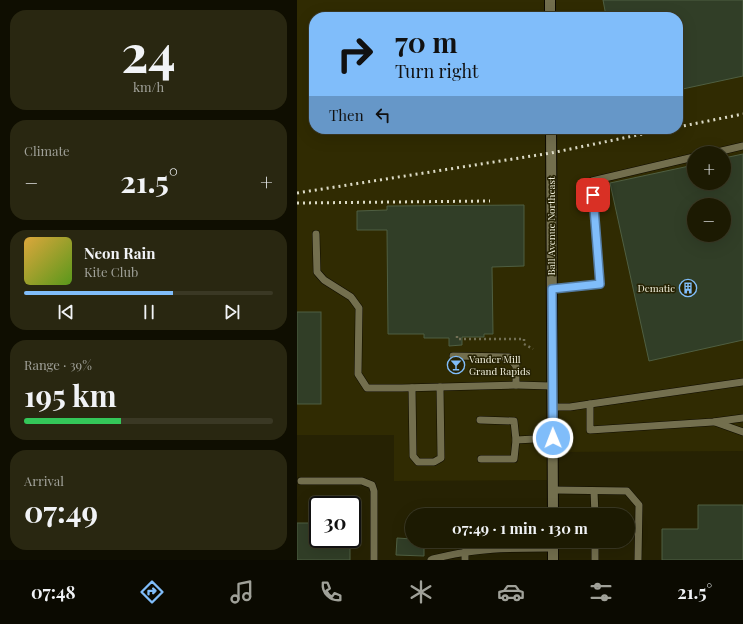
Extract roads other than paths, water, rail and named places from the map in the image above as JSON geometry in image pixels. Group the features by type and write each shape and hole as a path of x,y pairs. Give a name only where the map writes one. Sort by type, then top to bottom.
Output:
{"street":[{"path":"550,0 550,12"},
{"name":"Ball Avenue Northeast","path":"551,134 553,508"},
{"path":"553,548 553,560"}],"lane":[{"path":"731,149 743,146"},
{"path":"552,289 600,284 592,181 687,159"},
{"path":"317,234 317,272 324,280 351,297 359,308 358,374 367,388 516,385 552,386"},
{"path":"453,356 509,357 515,366 516,385"},
{"path":"552,408 570,407 743,382"},
{"path":"412,388 413,456 418,462 434,462 441,458 440,387"},
{"path":"590,404 590,430 713,422 743,418"},
{"path":"480,420 514,420 516,440 514,459 481,459"},
{"path":"713,422 743,432"},
{"path":"516,440 553,438"},
{"path":"301,481 362,481 372,485 374,491 374,560"},
{"path":"553,490 627,491 639,505 638,560"},
{"path":"594,491 595,508"},
{"path":"432,560 450,554 475,550 519,548"},
{"path":"595,548 595,560"},
{"path":"465,552 465,560"}],"railway":[{"path":"683,126 743,114"},
{"path":"297,193 551,153 643,134"},
{"path":"297,203 490,201"}],"place":[{"name":"Dematic","path":"688,288"},
{"name":"Vander Mill Grand Rapids","path":"456,365"}]}
